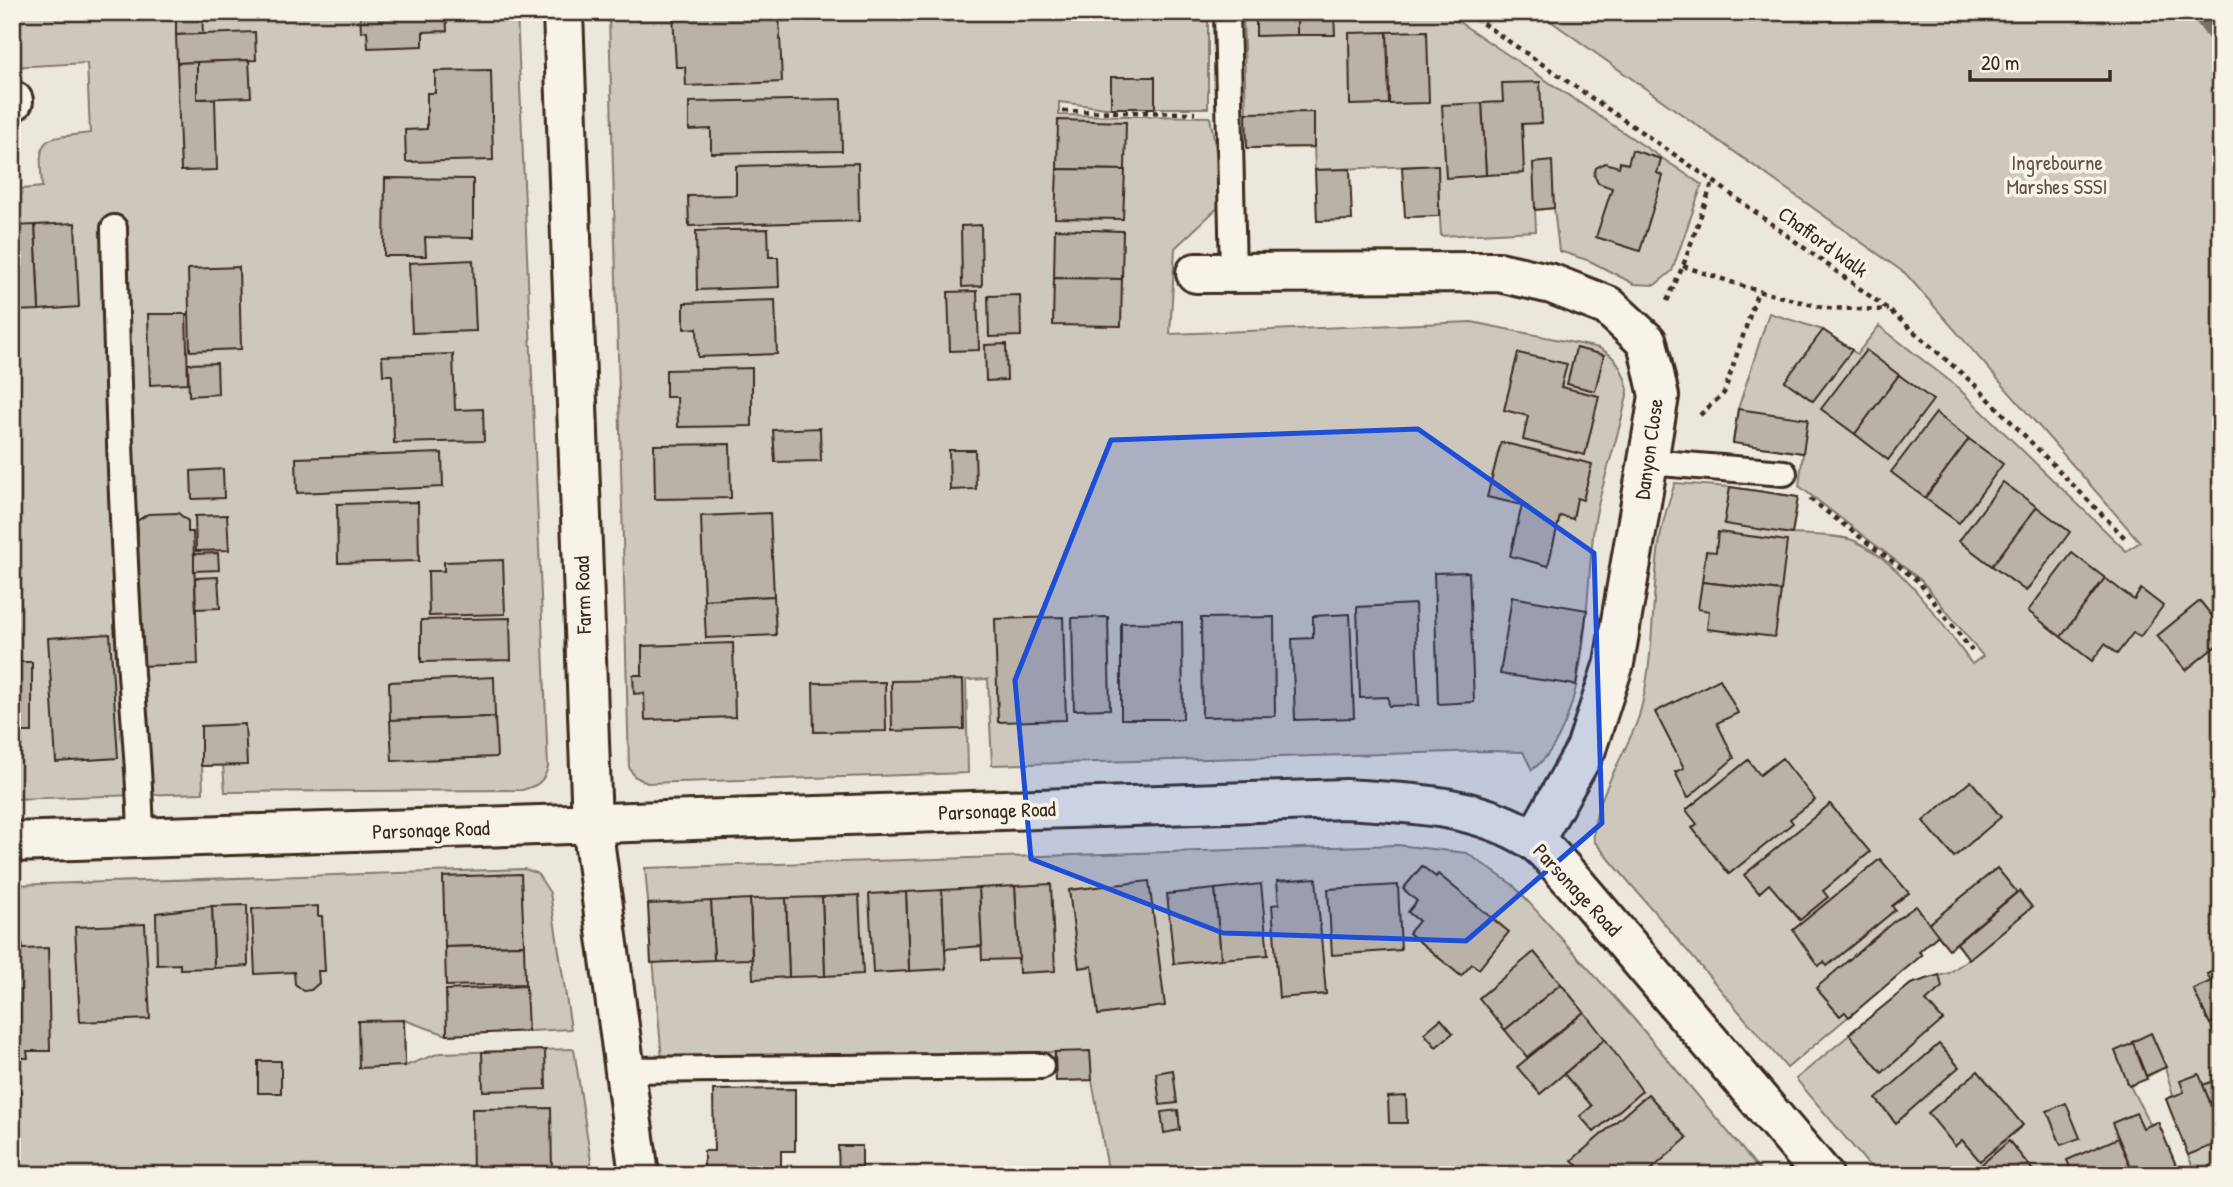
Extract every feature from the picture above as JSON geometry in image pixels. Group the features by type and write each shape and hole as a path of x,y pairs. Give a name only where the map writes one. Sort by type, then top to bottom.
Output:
{"street":[{"name":"Farm Road","path":"563,12 592,825 622,1070 639,1175"},
{"path":"1196,274 1499,272 1552,284 1608,306 1647,342"},
{"name":"Danyon Close","path":"1534,841 1586,749 1614,663 1659,396 1647,342"},
{"name":"Parsonage Road","path":"12,842 1346,799 1440,805 1493,821 1534,841 1574,882 1823,1175"}],"lane":[{"path":"1227,12 1233,273"},
{"path":"114,228 118,386 131,675 140,767 141,838"},
{"path":"1648,462 1784,473"},
{"path":"622,1070 1041,1066"}],"path":[{"name":"Chafford Walk","path":"1466,12 1713,181 1889,310 1975,385 2127,540"},
{"path":"1063,111 1231,113"},
{"path":"1647,342 1684,266 1713,181"},
{"path":"1684,266 1758,291 1825,308 1889,310"},
{"path":"1648,462 1724,393 1758,291"},
{"path":"1784,473 1795,487 1918,581 1972,651"}],"highlighted area":[{"path":"1418,429 1594,553 1602,823 1466,941 1223,933 1031,859 1015,680 1111,440"}],"green space":[{"path":"12,12 517,12 548,767 542,780 536,785 522,790 225,792 223,765 202,766 203,793 12,799 12,190 42,187 41,157 46,142 90,133 87,63 12,67"},
{"path":"621,12 1208,12 1208,108 1106,108 1059,102 1059,115 1210,117 1225,201 1175,248 1170,334 1472,322 1599,348 1611,355 1622,371 1628,390 1595,520 1582,654 1566,722 1551,749 1532,770 1523,752 1489,751 992,765 988,679 966,680 968,773 647,783 634,776 629,767 609,16"},
{"path":"1243,12 1444,12 1702,185 1672,271 1655,285 1634,284 1590,261 1559,251 1554,208 1535,210 1536,231 1441,236 1437,165 1315,170 1314,147 1247,148"},
{"name":"Ingrebourne Marshes SSSI","path":"1538,12 2221,12 2221,1018 2210,1024 2221,1048 2221,1175 2196,1175 2166,1099 2173,1096 2165,1067 2130,1086 2150,1124 2158,1122 2180,1175 1877,1175 1796,1079 1911,984 1949,973 1969,959 1957,944 1949,949 1937,935 1919,952 1922,955 1787,1068 1594,841 1594,827 1603,795 1639,716 1644,695 1659,545 1675,483 1730,487 1798,497 1792,534 1844,538 1874,552 1920,596 1972,664 1983,656 1922,581 1799,486 1803,453 1733,443 1738,409 1769,313 1823,330 1857,354 1879,326 1955,385 2126,551 2140,542 1906,274"},
{"path":"1397,845 1467,853 1513,885 1633,1018 1764,1175 1109,1175 1092,1080 1056,1081 1054,1052 662,1059 645,868"},
{"path":"524,869 537,873 550,893 571,1029 447,1035 404,1020 405,1066 440,1053 574,1049 593,1175 12,1175 12,885"}],"building":[{"path":"176,12 202,12 203,34 176,35"},
{"path":"360,12 446,12 447,31 423,32 423,46 368,48 367,31 361,32"},
{"path":"779,12 782,82 686,86 685,67 676,67 673,14"},
{"path":"1023,12 1062,12 1062,18 1023,19"},
{"path":"1062,12 1102,12 1102,17 1062,18"},
{"path":"1114,12 1153,12 1153,15 1114,16"},
{"path":"1153,12 1208,12 1208,20 1189,21 1188,15 1153,15"},
{"path":"1256,12 1297,12 1297,35 1256,36"},
{"path":"1297,12 1334,12 1335,35 1297,35"},
{"path":"1427,31 1429,103 1389,104 1387,32"},
{"path":"255,32 256,60 177,63 176,35"},
{"path":"1387,32 1389,104 1350,105 1349,33"},
{"path":"249,60 251,97 197,99 197,62"},
{"path":"197,62 197,99 215,99 217,170 181,171 177,63"},
{"path":"491,70 493,160 406,162 405,130 427,129 427,93 435,93 435,71"},
{"path":"1111,77 1155,77 1155,108 1111,108"},
{"path":"1540,82 1542,123 1522,124 1524,173 1486,175 1482,103 1503,102 1502,83"},
{"path":"841,99 842,151 711,153 711,129 689,130 689,102"},
{"path":"1482,103 1486,175 1446,178 1442,105"},
{"path":"1314,112 1314,147 1247,148 1246,113"},
{"path":"1058,120 1126,122 1125,170 1057,169"},
{"path":"1632,150 1661,159 1657,173 1663,176 1640,251 1596,237 1612,188 1598,183 1594,175 1596,168 1605,163 1619,167 1620,162 1628,164"},
{"path":"1552,161 1554,208 1535,210 1533,163"},
{"path":"858,163 859,221 689,226 688,196 736,195 736,166"},
{"path":"1438,165 1439,216 1405,217 1402,167"},
{"path":"1057,169 1125,170 1123,219 1055,218"},
{"path":"1350,169 1352,220 1317,221 1315,170"},
{"path":"385,178 473,179 473,238 425,237 426,256 384,256"},
{"path":"75,223 79,307 39,310 35,225"},
{"path":"35,225 39,310 12,311 12,226"},
{"path":"981,225 982,286 962,287 961,226"},
{"path":"768,229 769,257 778,257 779,287 697,290 696,231"},
{"path":"1055,229 1123,231 1122,279 1054,278"},
{"path":"473,260 476,331 412,333 409,263"},
{"path":"239,267 241,349 190,351 188,269"},
{"path":"1054,278 1122,279 1121,326 1053,325"},
{"path":"977,291 979,350 950,351 948,292"},
{"path":"1020,295 1021,336 989,337 988,296"},
{"path":"775,300 777,354 698,357 697,328 684,329 684,303"},
{"path":"148,314 186,314 188,383 150,385"},
{"path":"1823,330 1852,350 1813,401 1785,381"},
{"path":"1006,344 1007,380 986,381 985,345"},
{"path":"1576,348 1604,355 1595,391 1567,384"},
{"path":"1866,350 1899,375 1855,434 1821,409"},
{"path":"1518,353 1567,364 1561,387 1599,396 1585,455 1523,440 1528,416 1504,410"},
{"path":"453,354 455,410 483,409 484,441 394,443 392,375 383,375 382,356"},
{"path":"217,363 218,394 189,396 188,364"},
{"path":"752,368 752,426 678,427 677,397 666,397 666,370"},
{"path":"1899,375 1933,400 1888,460 1855,434"},
{"path":"1738,409 1808,419 1803,453 1733,443"},
{"path":"1936,413 1969,439 1925,498 1891,472"},
{"path":"820,428 821,461 775,462 773,430"},
{"path":"1969,439 2003,464 1959,523 1925,498"},
{"path":"1501,442 1592,464 1583,500 1577,498 1573,519 1560,516 1548,566 1510,556 1522,505 1487,497"},
{"path":"730,444 731,498 655,499 654,445"},
{"path":"949,450 975,450 976,489 950,490"},
{"path":"442,453 443,487 297,493 296,458"},
{"path":"223,469 224,498 192,499 191,471"},
{"path":"2003,482 2037,507 1992,566 1959,541"},
{"path":"1730,487 1798,497 1792,534 1724,524"},
{"path":"418,502 419,561 338,563 337,504"},
{"path":"2037,507 2070,532 2026,591 1992,566"},
{"path":"178,513 188,521 188,532 193,532 198,664 138,666 133,534 138,534 137,521 148,514"},
{"path":"770,513 774,596 704,600 701,516"},
{"path":"227,515 229,550 196,551 195,516"},
{"path":"1718,532 1787,541 1781,591 1702,582 1706,551 1716,552"},
{"path":"218,553 219,570 194,571 194,554"},
{"path":"2072,553 2105,578 2061,637 2028,611"},
{"path":"503,560 505,614 429,616 428,571 444,571 444,562"},
{"path":"1469,572 1474,702 1438,704 1434,573"},
{"path":"218,577 220,608 196,609 195,578"},
{"path":"2105,578 2134,600 2141,589 2163,606 2140,637 2133,633 2117,654 2105,644 2092,661 2061,637"},
{"path":"1702,582 1781,591 1775,637 1707,629 1709,611 1698,609"},
{"path":"774,596 776,635 706,638 704,600"},
{"path":"1512,597 1587,610 1576,685 1500,674"},
{"path":"2200,601 2221,627 2221,642 2186,670 2157,636"},
{"path":"1415,604 1419,705 1389,706 1388,697 1360,698 1357,607"},
{"path":"1350,614 1354,718 1295,720 1292,639 1313,638 1313,616"},
{"path":"1063,617 1066,720 998,722 995,619"},
{"path":"1108,617 1110,709 1074,710 1072,618"},
{"path":"1274,617 1275,716 1202,717 1201,618"},
{"path":"510,618 511,660 421,662 421,620"},
{"path":"1182,622 1183,719 1121,719 1121,623"},
{"path":"110,634 118,758 56,762 48,638"},
{"path":"733,643 735,717 645,720 644,693 634,694 633,675 642,675 642,646"},
{"path":"12,662 32,662 32,732 12,732"},
{"path":"494,677 495,717 390,720 389,682"},
{"path":"1720,679 1738,713 1717,723 1734,758 1688,798 1675,772 1684,768 1655,712"},
{"path":"963,680 964,729 892,731 891,681"},
{"path":"885,682 886,731 814,732 813,683"},
{"path":"495,717 497,757 392,761 390,720"},
{"path":"245,724 247,765 201,766 201,726"},
{"path":"1782,758 1815,800 1790,819 1793,823 1729,874 1692,828 1697,824 1686,810 1748,760 1760,775"},
{"path":"1971,781 2001,817 1954,857 1923,821"},
{"path":"1830,804 1870,852 1823,891 1828,897 1800,920 1769,884 1759,893 1744,875"},
{"path":"1880,859 1909,893 1892,906 1895,910 1827,966 1824,962 1818,966 1793,930"},
{"path":"1422,866 1436,877 1438,874 1509,932 1479,969 1472,964 1461,976 1409,933 1419,921 1408,912 1417,901 1403,889"},
{"path":"1997,868 2017,892 1949,949 1929,924"},
{"path":"521,874 524,945 445,947 443,877"},
{"path":"1316,878 1326,994 1279,998 1272,905 1279,904 1277,881"},
{"path":"1149,881 1165,1006 1098,1015 1092,966 1079,968 1069,890"},
{"path":"1051,884 1055,971 1019,973 1015,886"},
{"path":"1261,884 1268,955 1221,959 1215,889"},
{"path":"1398,885 1401,950 1332,955 1328,889"},
{"path":"1015,886 1019,959 982,960 979,888"},
{"path":"979,888 982,946 945,949 942,890"},
{"path":"1215,889 1221,959 1174,964 1167,894"},
{"path":"942,890 946,969 909,971 906,892"},
{"path":"2019,891 2032,907 1969,959 1957,943"},
{"path":"906,892 909,971 873,973 869,894"},
{"path":"859,895 863,974 825,976 822,897"},
{"path":"822,897 825,976 789,977 786,898"},
{"path":"786,898 789,977 753,979 750,899"},
{"path":"750,899 752,959 714,960 711,901"},
{"path":"711,901 714,960 651,963 648,904"},
{"path":"247,905 248,966 214,968 212,906"},
{"path":"212,906 214,968 180,969 180,964 157,965 156,913"},
{"path":"318,906 318,916 322,916 325,971 318,971 319,983 311,990 304,991 295,984 294,972 255,974 252,909"},
{"path":"1916,906 1938,935 1919,952 1922,955 1849,1017 1845,1012 1840,1016 1816,988 1893,922"},
{"path":"145,924 150,1019 80,1022 75,927"},
{"path":"12,942 22,942 23,949 48,948 50,1051 27,1051 28,1058 12,1058"},
{"path":"524,945 525,984 446,986 445,947"},
{"path":"1534,952 1561,984 1505,1030 1479,998"},
{"path":"2221,967 2221,1002 2207,974"},
{"path":"1939,975 1942,987 1926,1001 1943,1020 1882,1073 1849,1034 1911,984"},
{"path":"2211,981 2221,1002 2221,1018 2210,1024 2193,989"},
{"path":"1561,984 1584,1012 1527,1057 1505,1030"},
{"path":"526,986 528,1031 447,1035 446,990"},
{"path":"1584,1012 1605,1039 1540,1094 1517,1067"},
{"path":"1441,1019 1453,1033 1436,1047 1424,1033"},
{"path":"404,1020 405,1066 359,1068 358,1021"},
{"path":"2151,1033 2166,1067 2146,1076 2132,1042"},
{"path":"1605,1039 1642,1091 1594,1132 1580,1116 1592,1106 1564,1074"},
{"path":"2133,1043 2147,1079 2129,1086 2115,1051"},
{"path":"1939,1044 1959,1067 1896,1123 1876,1099"},
{"path":"545,1050 546,1089 483,1091 482,1052"},
{"path":"1090,1051 1092,1080 1056,1081 1055,1052"},
{"path":"258,1061 281,1061 281,1093 258,1093"},
{"path":"1173,1070 1177,1103 1160,1105 1156,1073"},
{"path":"1978,1071 2023,1125 1980,1161 1962,1140 1955,1146 1928,1113"},
{"path":"2199,1074 2221,1129 2221,1142 2188,1155 2166,1099 2184,1092 2180,1081"},
{"path":"2221,1078 2221,1129 2203,1085"},
{"path":"795,1089 795,1151 781,1151 781,1175 704,1175 704,1151 714,1151 713,1090"},
{"path":"1648,1094 1687,1138 1645,1175 1586,1175 1572,1160"},
{"path":"1406,1096 1407,1123 1389,1123 1388,1097"},
{"path":"2066,1103 2080,1138 2061,1145 2047,1111"},
{"path":"551,1108 552,1175 473,1175 472,1109"},
{"path":"1178,1110 1180,1130 1164,1133 1161,1112"},
{"path":"2136,1113 2143,1128 2158,1122 2180,1175 2134,1175 2112,1123"},
{"path":"2118,1138 2134,1175 2073,1175 2067,1160"},
{"path":"2009,1141 2037,1175 1969,1175"},
{"path":"838,1146 862,1146 862,1175 839,1175"}],"waterway":[{"path":"2197,12 2221,45"}]}
